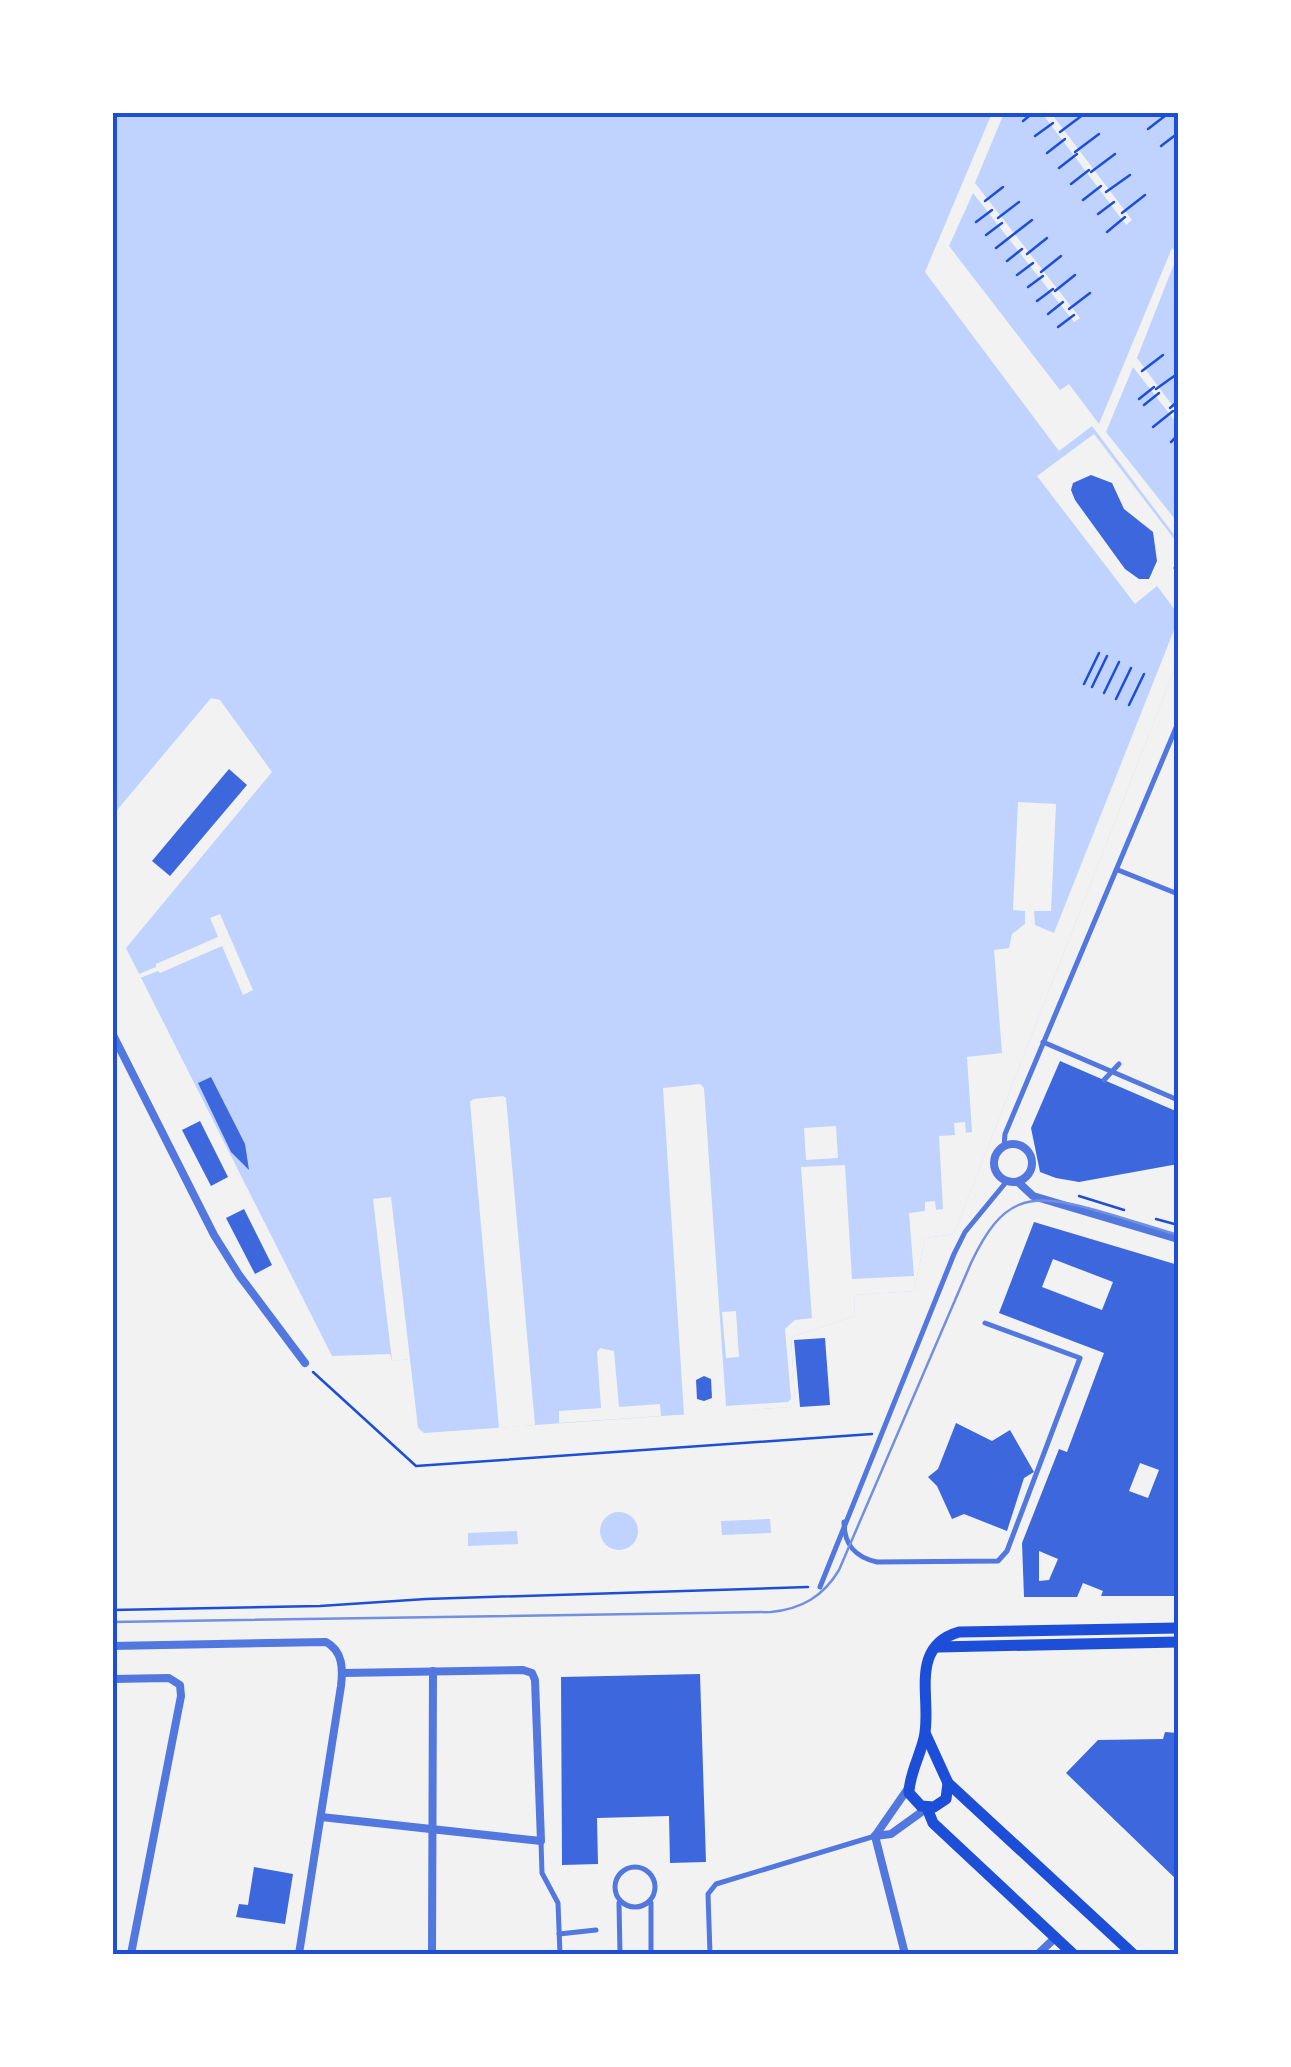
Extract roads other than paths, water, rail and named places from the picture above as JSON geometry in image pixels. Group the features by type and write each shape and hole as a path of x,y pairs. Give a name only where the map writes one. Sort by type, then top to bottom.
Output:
{"highway":[{"path":"1073,1954 933,1822 927,1808 912,1798 911,1781 926,1734 925,1667 948,1635 958,1632 1178,1628"},
{"path":"938,1647 1178,1642"},
{"path":"926,1734 948,1784 1134,1954"},
{"path":"911,1781 927,1768 940,1772"},
{"path":"927,1808 941,1804 948,1784"}],"street":[{"path":"1178,723 1175,742 1005,1134 1004,1147 994,1162 997,1174 1006,1181 1018,1182 1033,1196 1178,1238"},
{"path":"1118,870 1178,894"},
{"path":"112,1033 214,1235 304,1363"},
{"path":"1044,1042 1178,1100"},
{"path":"1104,1080 1119,1064"},
{"path":"1004,1147 1016,1144 1031,1156 1032,1168 1018,1182"},
{"path":"820,1587 965,1232 1006,1181"},
{"path":"844,1522 851,1550 862,1559 876,1562 998,1560 1008,1551 1080,1358 985,1323"},
{"path":"112,1646 326,1642 338,1655 342,1673 299,1954"},
{"path":"432,1954 433,1671"},
{"path":"342,1673 532,1673 542,1873 555,1892 560,1954"},
{"path":"112,1679 168,1678 180,1686 181,1696 131,1954"},
{"path":"905,1954 875,1836 911,1781"},
{"path":"710,1954 708,1894 716,1884 891,1834 927,1808"},
{"path":"321,1817 541,1841"},
{"path":"650,1900 632,1908 619,1900 615,1880 623,1870 635,1867 652,1877 655,1890 650,1900 651,1954"},
{"path":"619,1900 620,1954"},
{"path":"559,1934 596,1930"},
{"path":"1038,1954 1055,1938"}],"water":[{"path":"113,113 1178,113 1178,660 954,1234 925,1238 914,1291 854,1295 855,1316 791,1337 795,1401 790,1407 424,1433 418,1428 410,1359 392,1361 390,1354 332,1356 126,948 272,772 220,700 211,698 113,815"},
{"path":"619,1512 632,1518 638,1531 632,1544 619,1550 606,1544 600,1531 606,1518"},
{"path":"770,1519 771,1533 722,1535 721,1521"},
{"path":"517,1531 518,1544 468,1546 468,1533"}],"tram line":[{"path":"112,1622 771,1612 792,1608 818,1594 839,1570 971,1263 982,1241 1006,1212 1034,1201 1052,1201 1178,1235"}]}
